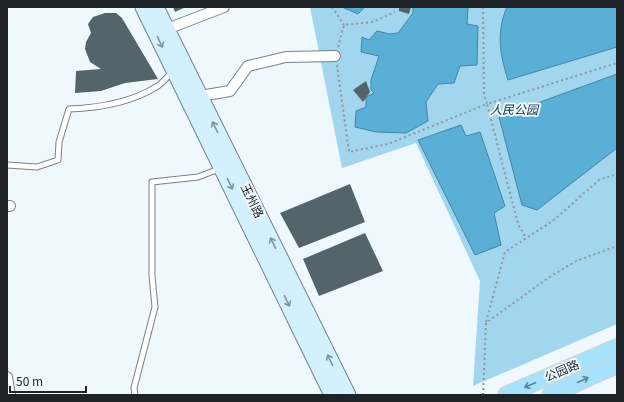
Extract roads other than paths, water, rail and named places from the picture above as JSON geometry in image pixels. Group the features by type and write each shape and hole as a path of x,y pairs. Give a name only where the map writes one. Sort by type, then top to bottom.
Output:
{"main road":[{"name":"玉州路","path":"143,7 332,395"},
{"name":"玉州路","path":"156,7 348,395"},
{"name":"公园路","path":"506,395 617,347"},
{"name":"公园路","path":"550,395 617,365"}],"street":[{"path":"167,29 224,7"},
{"path":"200,96 230,91 248,66 286,57 335,56"},
{"path":"7,377 10,395"}],"lane":[{"path":"7,165 37,167 58,160 59,142 69,109 92,108 131,99 157,87 174,70"},
{"path":"135,395 134,388 155,307 152,276 152,182 198,177 222,168"}],"park label":[{"name":"人民公园","path":"514,110"}]}
